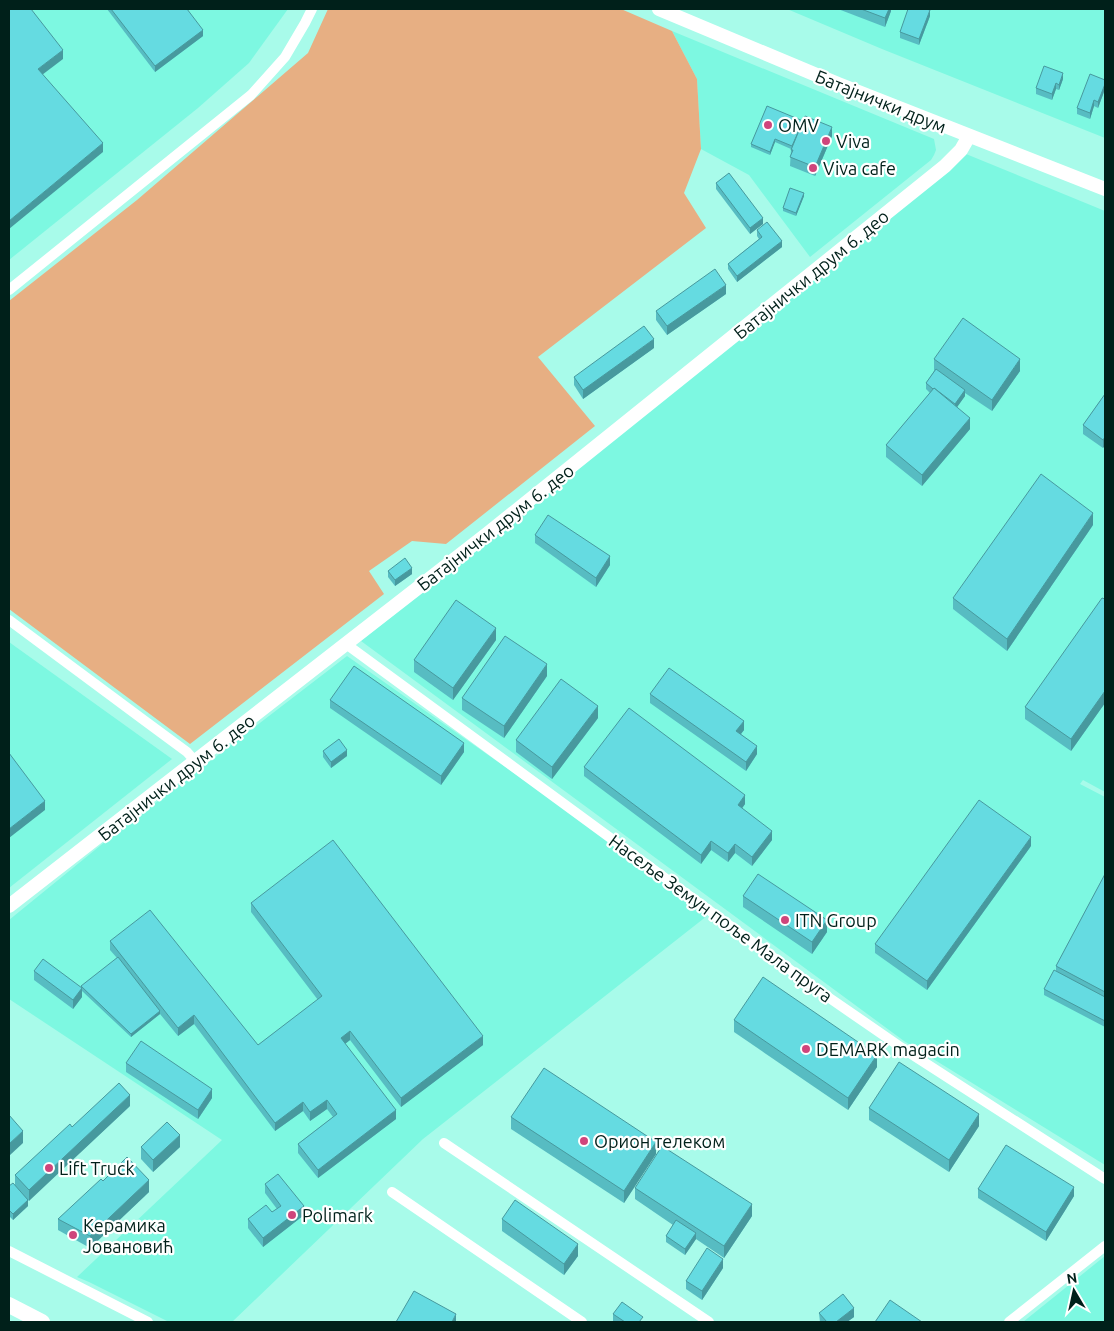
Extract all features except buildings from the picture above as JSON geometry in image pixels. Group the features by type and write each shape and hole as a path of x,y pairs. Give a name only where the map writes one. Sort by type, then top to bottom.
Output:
{"main road":[{"path":"9,1305 42,1322"}],"street":[{"path":"9,290 251,95 285,57 312,9"},
{"name":"Батајнички друм","path":"659,9 838,84 1105,189"},
{"name":"Батајнички друм 6. део","path":"9,906 495,528 945,166 961,150 969,136"},
{"path":"9,620 187,752 195,761"},
{"name":"Насеље Земун поље Мала пруга","path":"346,644 815,988 902,1048 1105,1179"},
{"path":"444,1143 710,1322"},
{"path":"392,1192 582,1322"},
{"path":"1009,1322 1105,1246"},
{"path":"9,1251 148,1322"}],"shaded area":[{"path":"9,9 288,9 249,63 198,108 9,260"},
{"path":"328,9 621,9 672,31 697,79 701,149 684,193 706,228 538,357 595,426 446,544 412,541 369,571 384,594 190,744 9,609 9,301 137,200 308,53"},
{"path":"787,9 1105,9 1105,138 882,49"},
{"path":"672,31 934,139 936,150 934,155 931,160 810,257 749,175 701,149 697,79"},
{"path":"966,154 1105,211 1105,792 1083,780 1080,784 1105,797 1105,1165 904,1041 361,641 687,381"},
{"path":"9,642 172,759 9,888"},
{"path":"347,656 712,912 423,1139 232,1322 169,1322 77,1277 222,1140 9,999 9,920 106,841"},
{"path":"1105,1256 1105,1322 1023,1322"}],"place":[{"name":"OMV","path":"768,125"},
{"name":"Viva","path":"826,141"},
{"name":"Viva cafe","path":"813,168"},
{"name":"ITN Group","path":"785,920"},
{"name":"DEMARK magacin","path":"806,1049"},
{"name":"Орион телеком","path":"584,1141"},
{"name":"Lift Truck","path":"49,1168"},
{"name":"Polimark","path":"292,1215"},
{"name":"Керамика Јовановић","path":"73,1235"}]}
